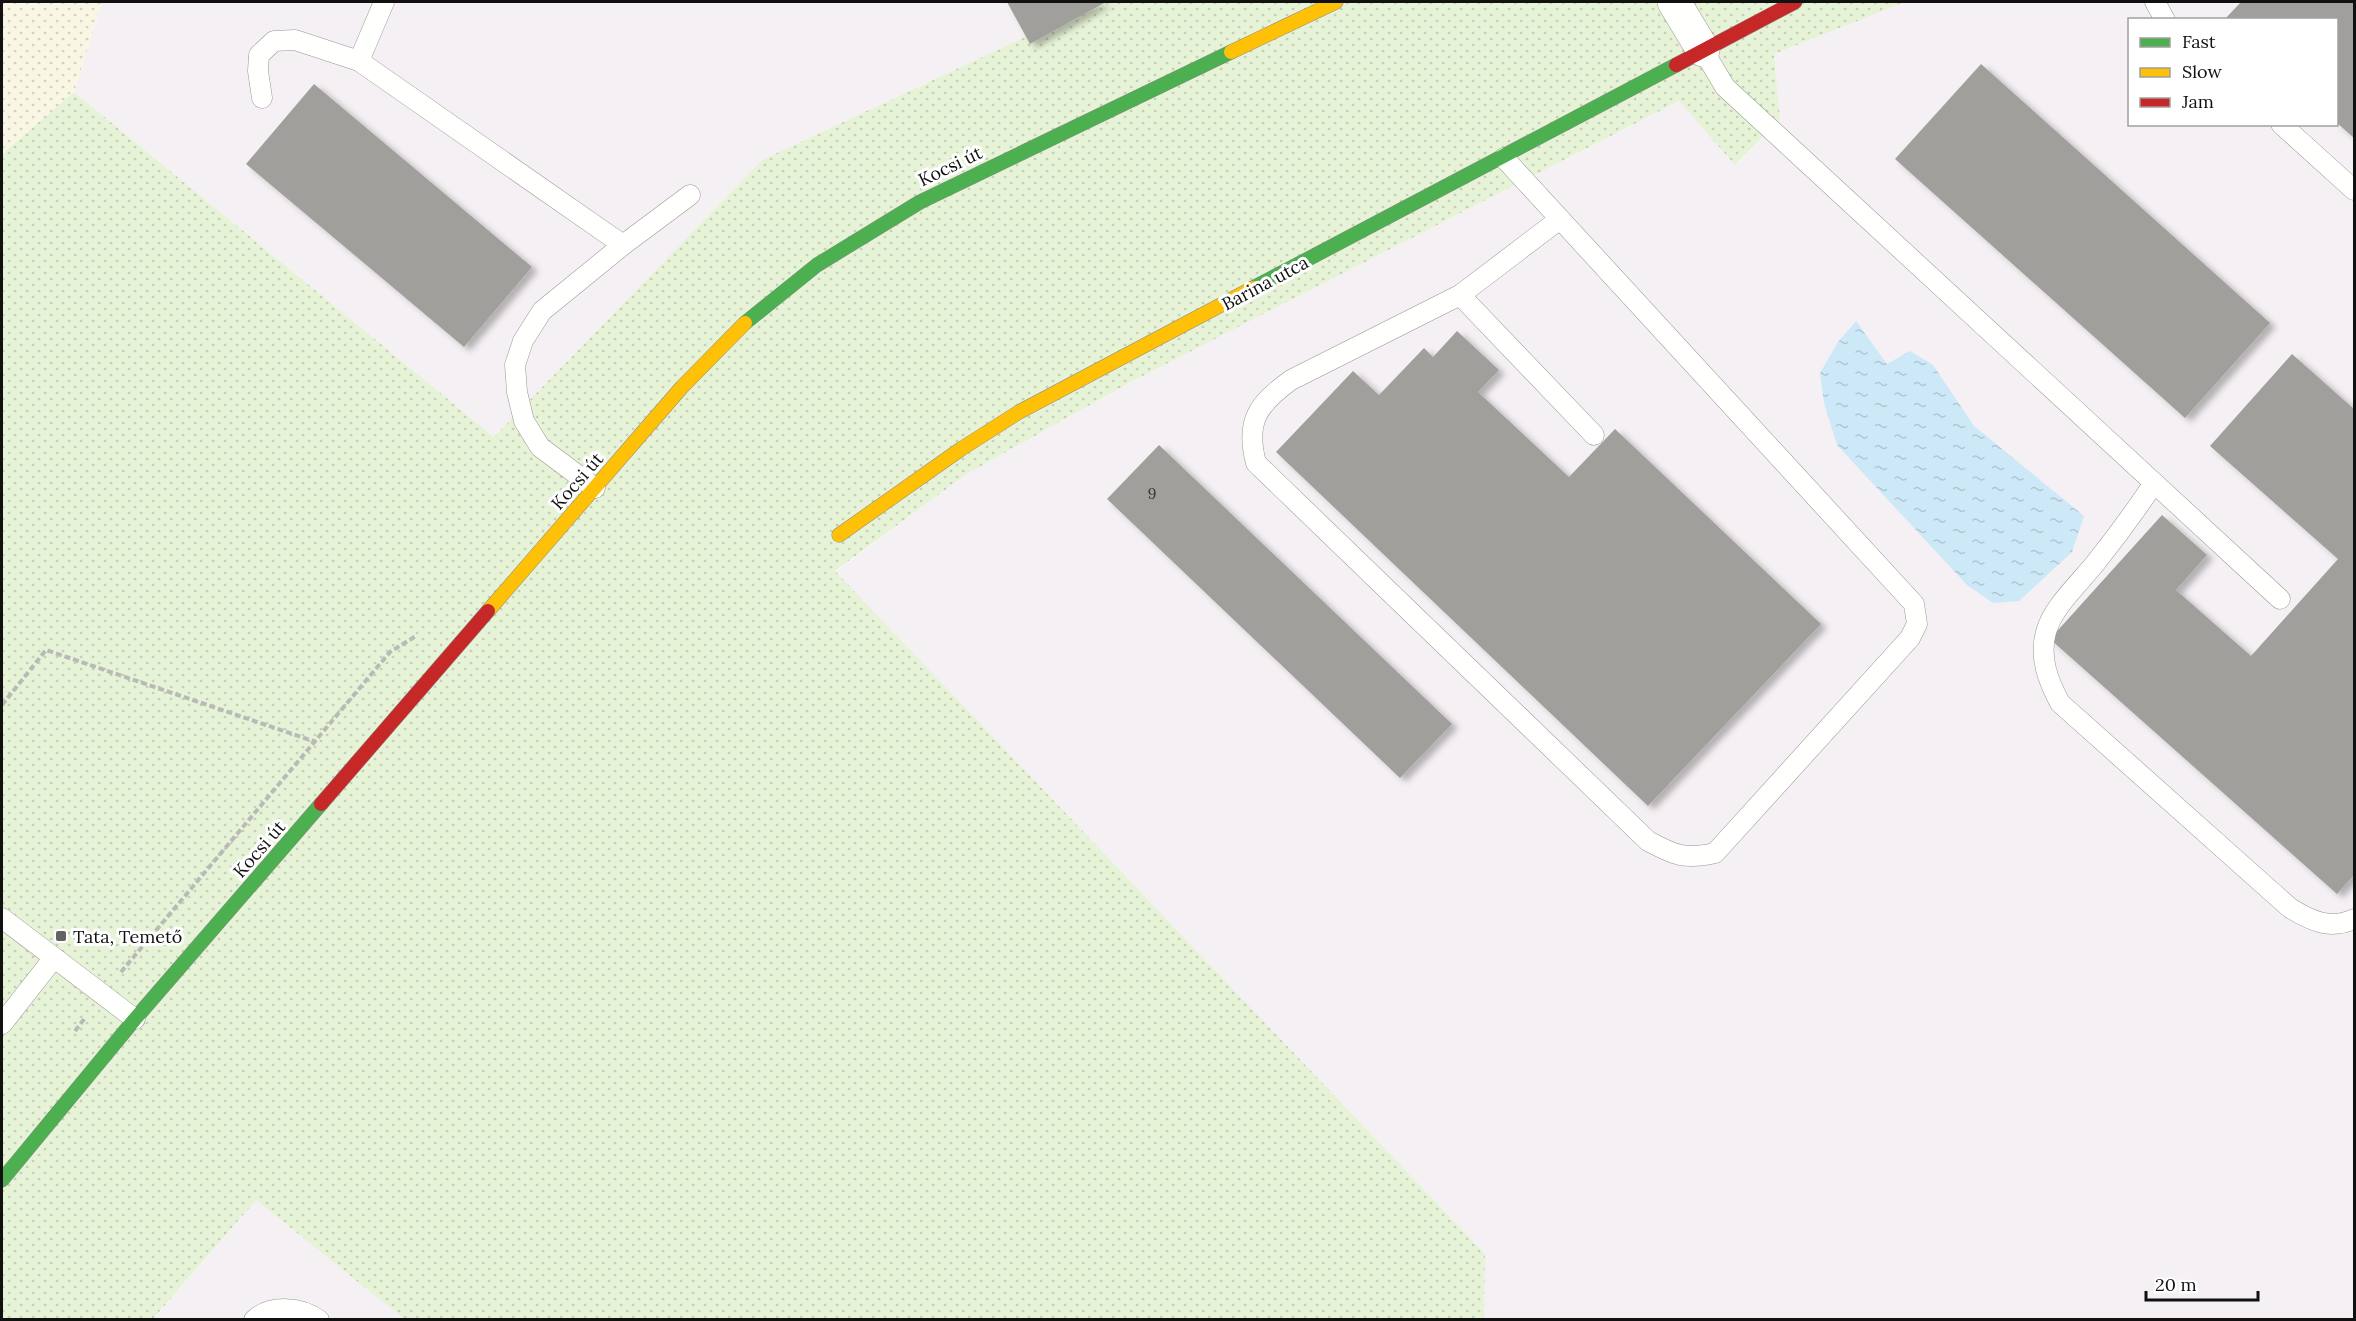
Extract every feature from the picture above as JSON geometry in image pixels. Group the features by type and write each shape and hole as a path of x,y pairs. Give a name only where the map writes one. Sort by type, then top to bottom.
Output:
{"main road":[{"name":"Kocsi út","path":"2,1180 135,1019 682,387 734,333 778,294 826,258 884,221 941,190 1336,2"},
{"name":"Barina utca","path":"839,535 961,449 1019,412 1504,158 1794,2"}],"street":[{"path":"1674,2 1703,50"}],"lane":[{"path":"359,61 384,2"},
{"path":"2155,2 2164,18"},
{"path":"262,98 258,71 259,55 274,41 295,40 359,61 623,245"},
{"path":"1703,50 1725,87 2280,599"},
{"path":"2283,126 2355,190"},
{"path":"1504,158 1914,604 1917,624 1911,638 1715,854 1697,857 1673,855 1648,840 1256,463 1250,442 1255,417 1266,399 1291,380 1461,295 1560,219"},
{"path":"595,488 540,447 524,421 517,392 515,365 523,341 542,311 623,245 690,195"},
{"path":"1461,295 1594,435"},
{"path":"2154,483 2123,528 2056,614 2046,631 2043,651 2049,681 2060,703 2289,908 2312,922 2332,925 2355,919"},
{"path":"2,918 53,959 135,1019"},
{"path":"2,1023 53,959"},
{"path":"254,1320 259,1316 283,1309 307,1311 319,1320"}],"path":[{"path":"2,705 46,650 316,742"}],"shaded area":[{"path":"2,2 102,2 74,92 2,154"},
{"path":"102,2 1100,2 762,160 494,437 74,92"},
{"path":"1905,2 2354,2 2354,1319 1484,1319 1485,1254 835,572 967,474 1129,383 1679,101 1736,165 1780,120 1774,54"},
{"path":"256,1200 404,1319 153,1320"}],"green space":[{"path":"1100,2 1905,2 1774,54 1780,120 1735,165 1679,101 1129,383 967,474 835,571 1485,1254 1484,1319 404,1319 256,1200 153,1319 2,1319 2,154 74,92 494,437 762,160"}],"water":[{"path":"1856,321 1887,364 1910,351 1933,365 1974,426 2084,516 2072,552 2019,601 1993,603 1967,585 1837,445 1824,403 1820,373 1838,342"}],"building":[{"path":"1007,2 1106,2 1030,44"},
{"path":"2241,2 2354,2 2354,138 2338,124 2338,18 2226,18"},
{"path":"1981,64 2270,323 2185,418 1895,159"},
{"path":"314,84 532,267 464,347 246,164"},
{"path":"1457,331 1499,370 1478,392 1569,477 1615,429 1821,624 1648,806 1276,452 1353,371 1379,395 1424,348 1433,357"},
{"path":"2292,354 2354,409 2354,875 2337,894 2050,639 2162,515 2207,555 2176,590 2251,656 2338,559 2210,446"},
{"path":"1159,445 1452,724 1400,778 1107,499"}],"traffic: fast":[{"path":"745,323 817,265 920,202 1231,52"},
{"path":"1253,288 1676,65"},
{"path":"2,1180 135,1019 321,804"}],"traffic: slow":[{"path":"1231,52 1336,2"},
{"path":"839,535 961,449 1019,412 1253,288"},
{"path":"488,611 682,387 745,323"}],"traffic: jam":[{"path":"1676,65 1795,2"},
{"path":"321,804 488,611"}],"place":[{"name":"Tata, Temető","path":"61,936"}]}
